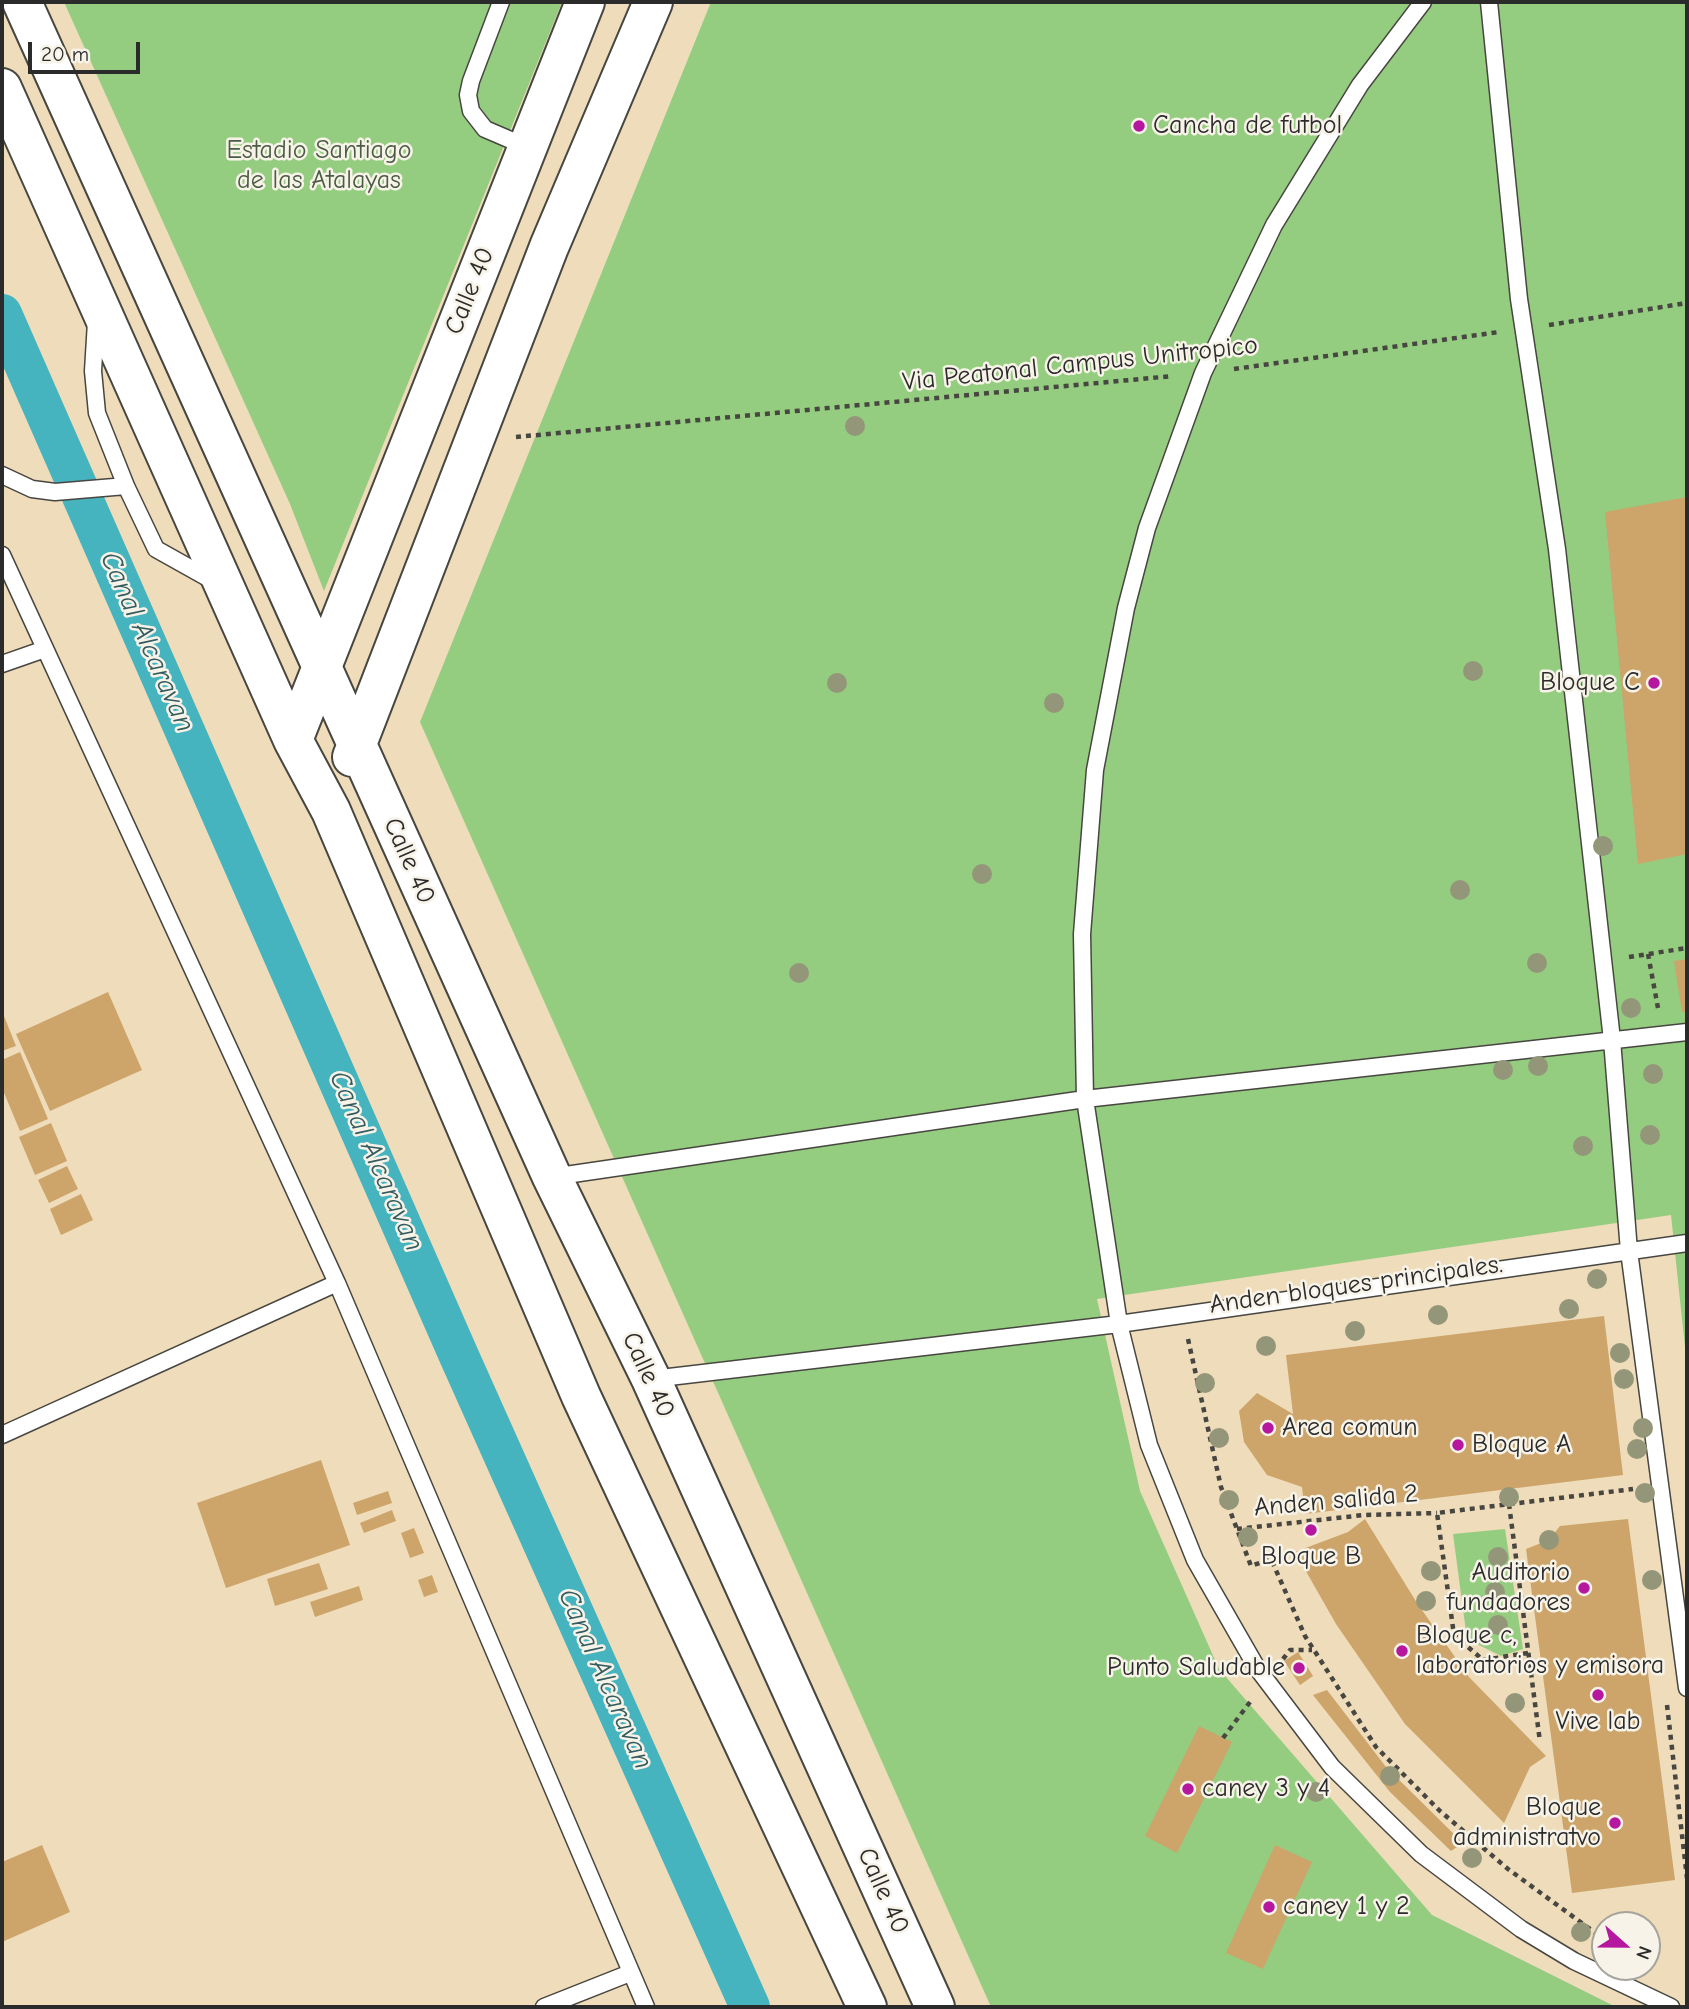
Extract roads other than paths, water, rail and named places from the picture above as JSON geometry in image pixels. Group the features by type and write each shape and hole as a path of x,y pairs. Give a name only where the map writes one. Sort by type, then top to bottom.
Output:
{"main road":[{"name":"Calle 40","path":"22,2 552,1177 651,1379 935,2007"},
{"name":"Calle 40","path":"584,2 293,740 331,811 580,1396 867,2007"},
{"path":"331,811 550,247 653,2"},
{"path":"2,88 293,740"}],"lane":[{"path":"501,2 468,95 471,111 485,129 527,147"},
{"path":"1423,2 1360,85 1315,153 1255,261 1203,373 1147,528 1106,702 1094,784 1082,934 1085,1099 1119,1324 1149,1445 1195,1560 1250,1658 1301,1729 1375,1812 1470,1893 1574,1961 1671,2007"},
{"path":"1489,2 1524,329 1558,549 1612,1040 1629,1251 1687,1688"},
{"path":"97,299 93,371 97,413 126,486 156,549 224,586"},
{"path":"2,475 32,489 55,492 126,486"},
{"path":"2,555 337,1283 646,2007"},
{"path":"2,664 45,649"},
{"path":"552,1177 1085,1099 1687,1032"},
{"path":"651,1379 1119,1324 1687,1243"},
{"path":"2,1435 337,1283"},
{"path":"544,2007 630,1973"}],"waterway":[{"name":"Canal Alcaravan","path":"2,314 459,1356 750,2007"}],"place":[{"name":"Cancha de futbol","path":"1139,126"},
{"name":"Bloque C","path":"1654,683"},
{"name":"Area comun","path":"1268,1428"},
{"name":"Bloque A","path":"1458,1445"},
{"name":"Bloque B","path":"1311,1530"},
{"name":"Auditorio fundadores","path":"1584,1588"},
{"name":"Bloque c, laboratorios y emisora","path":"1402,1651"},
{"name":"Punto Saludable","path":"1299,1668"},
{"name":"Vive lab","path":"1598,1695"},
{"name":"caney 3 y 4","path":"1188,1789"},
{"name":"Bloque administratvo","path":"1615,1823"},
{"name":"caney 1 y 2","path":"1269,1907"}],"park label":[{"name":"Estadio Santiago de las Atalayas","path":"319,166"}]}
